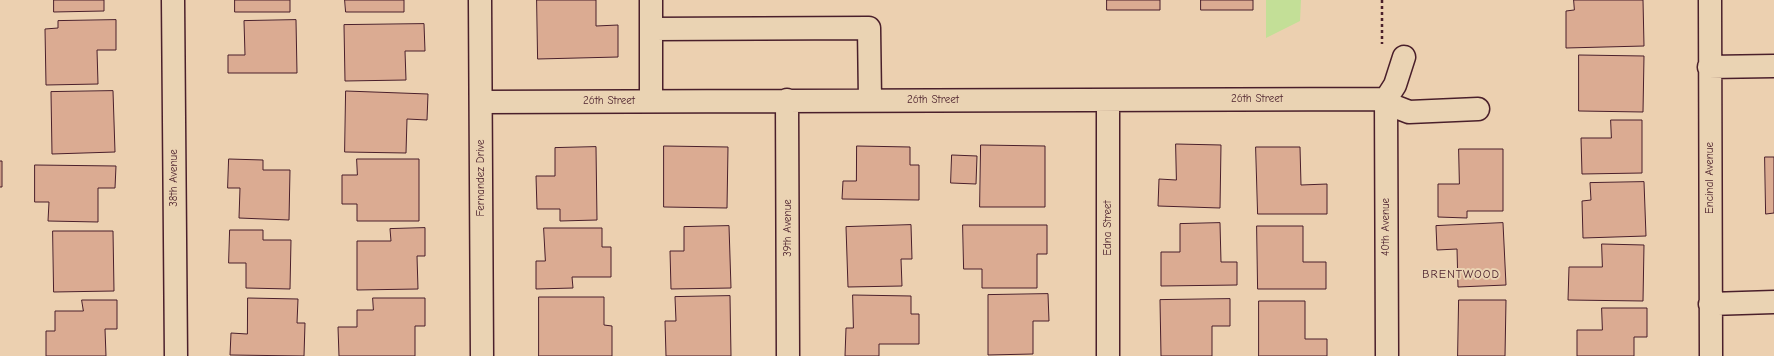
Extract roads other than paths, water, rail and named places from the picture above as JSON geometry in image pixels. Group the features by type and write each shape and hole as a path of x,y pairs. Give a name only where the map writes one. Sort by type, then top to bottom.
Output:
{"street":[{"name":"38th Avenue","path":"173,0 176,356"},
{"name":"Fernandez Drive","path":"480,0 482,356"},
{"path":"651,0 651,101"},
{"name":"Encinal Avenue","path":"1710,0 1711,356"},
{"path":"651,29 869,28 870,100"},
{"path":"1404,58 1395,84 1386,101 1409,112 1478,109"},
{"path":"1710,67 1774,66"},
{"name":"26th Street","path":"480,102 787,100 1386,101"},
{"name":"39th Avenue","path":"787,100 788,356"},
{"name":"Edna Street","path":"1108,100 1108,356"},
{"name":"40th Avenue","path":"1386,101 1387,356"},
{"path":"1710,304 1774,302"}],"district":[{"name":"BRENTWOOD","path":"1461,275"}]}
